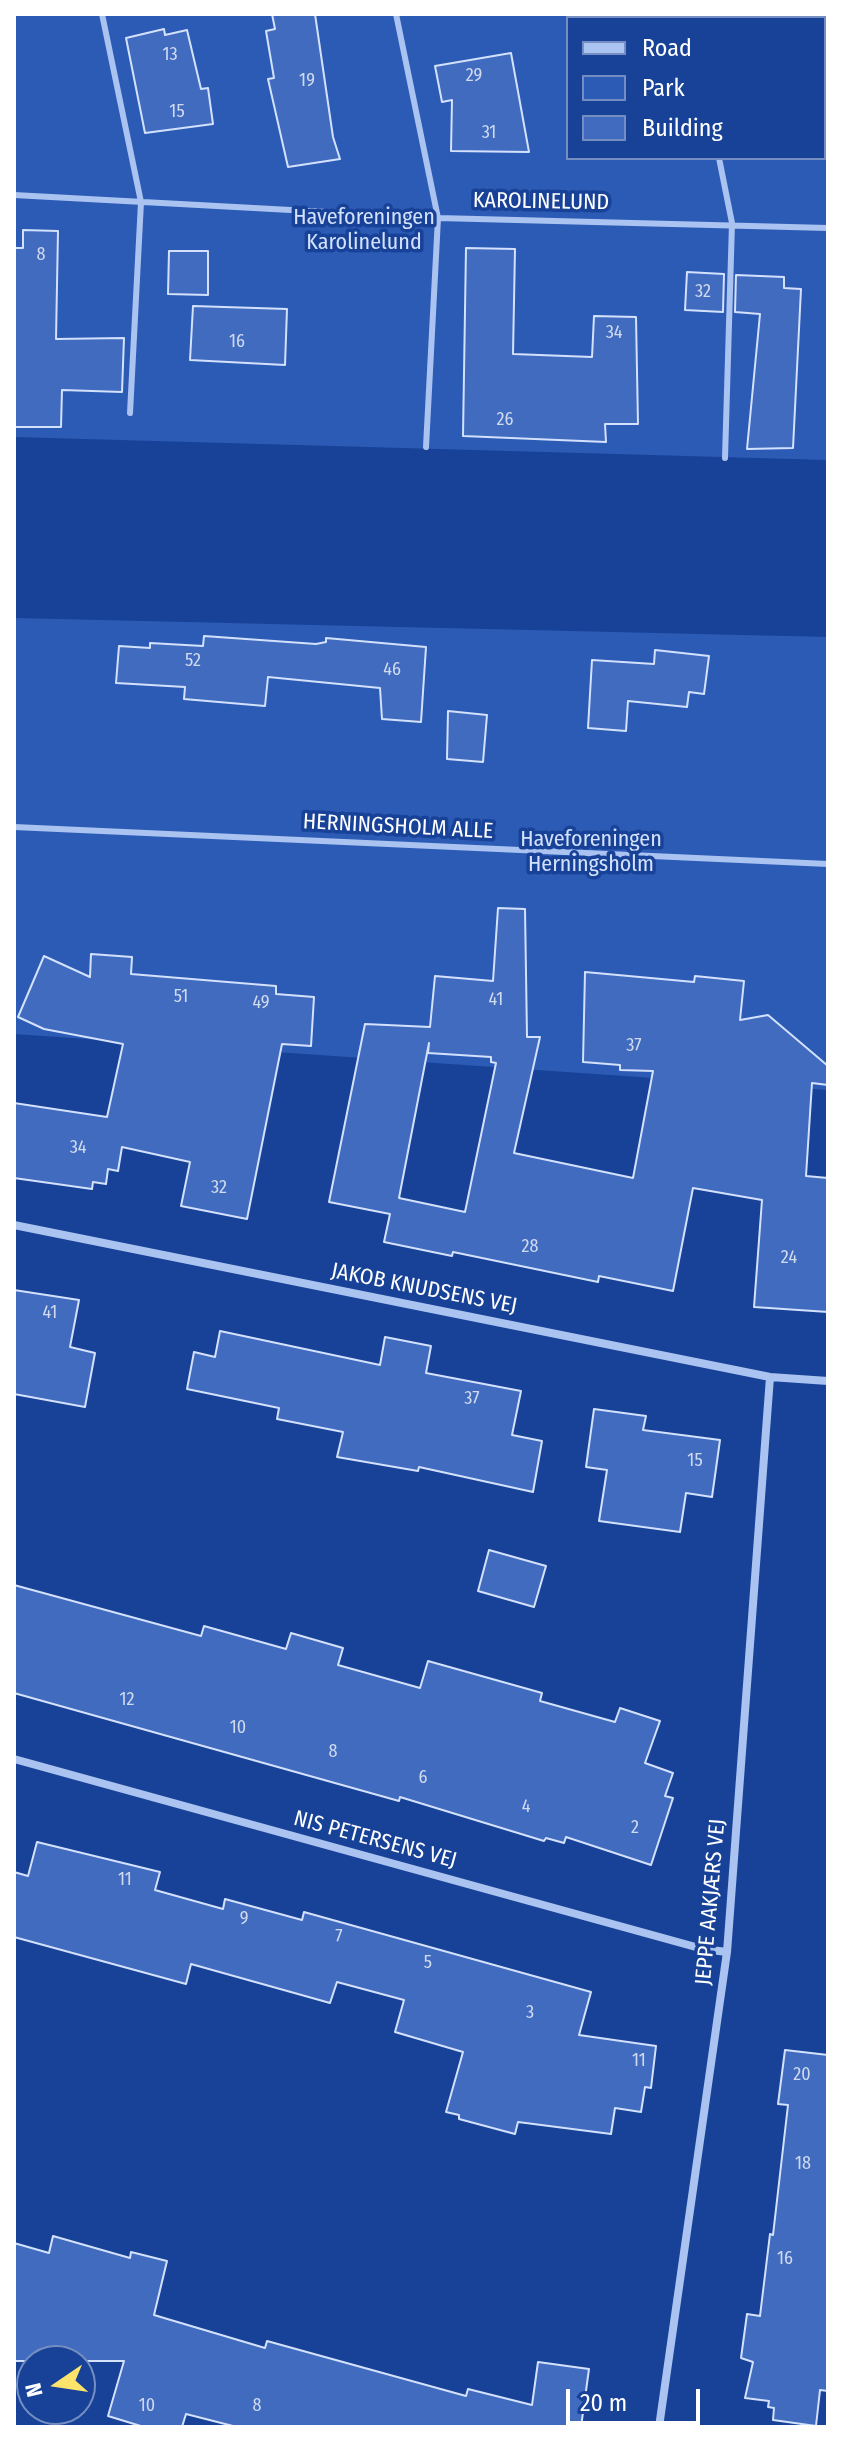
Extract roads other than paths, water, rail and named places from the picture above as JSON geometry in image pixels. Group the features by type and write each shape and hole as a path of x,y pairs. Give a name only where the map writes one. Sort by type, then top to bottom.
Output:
{"street":[{"name":"JAKOB KNUDSENS VEJ","path":"14,1225 770,1377 828,1381"},
{"name":"JEPPE AAKJÆRS VEJ","path":"659,2427 727,1952 770,1377"},
{"name":"NIS PETERSENS VEJ","path":"14,1759 703,1949 727,1952"}],"lane":[{"path":"102,14 141,202 130,413"},
{"path":"396,14 438,218 426,447"},
{"path":"719,160 732,223 725,458"},
{"name":"KAROLINELUND","path":"14,195 438,218 732,223 828,228"},
{"name":"HERNINGSHOLM ALLE","path":"14,827 828,864"}],"park label":[{"name":"Haveforeningen Karolinelund","path":"364,230"},
{"name":"Haveforeningen Herningsholm","path":"591,852"}]}
